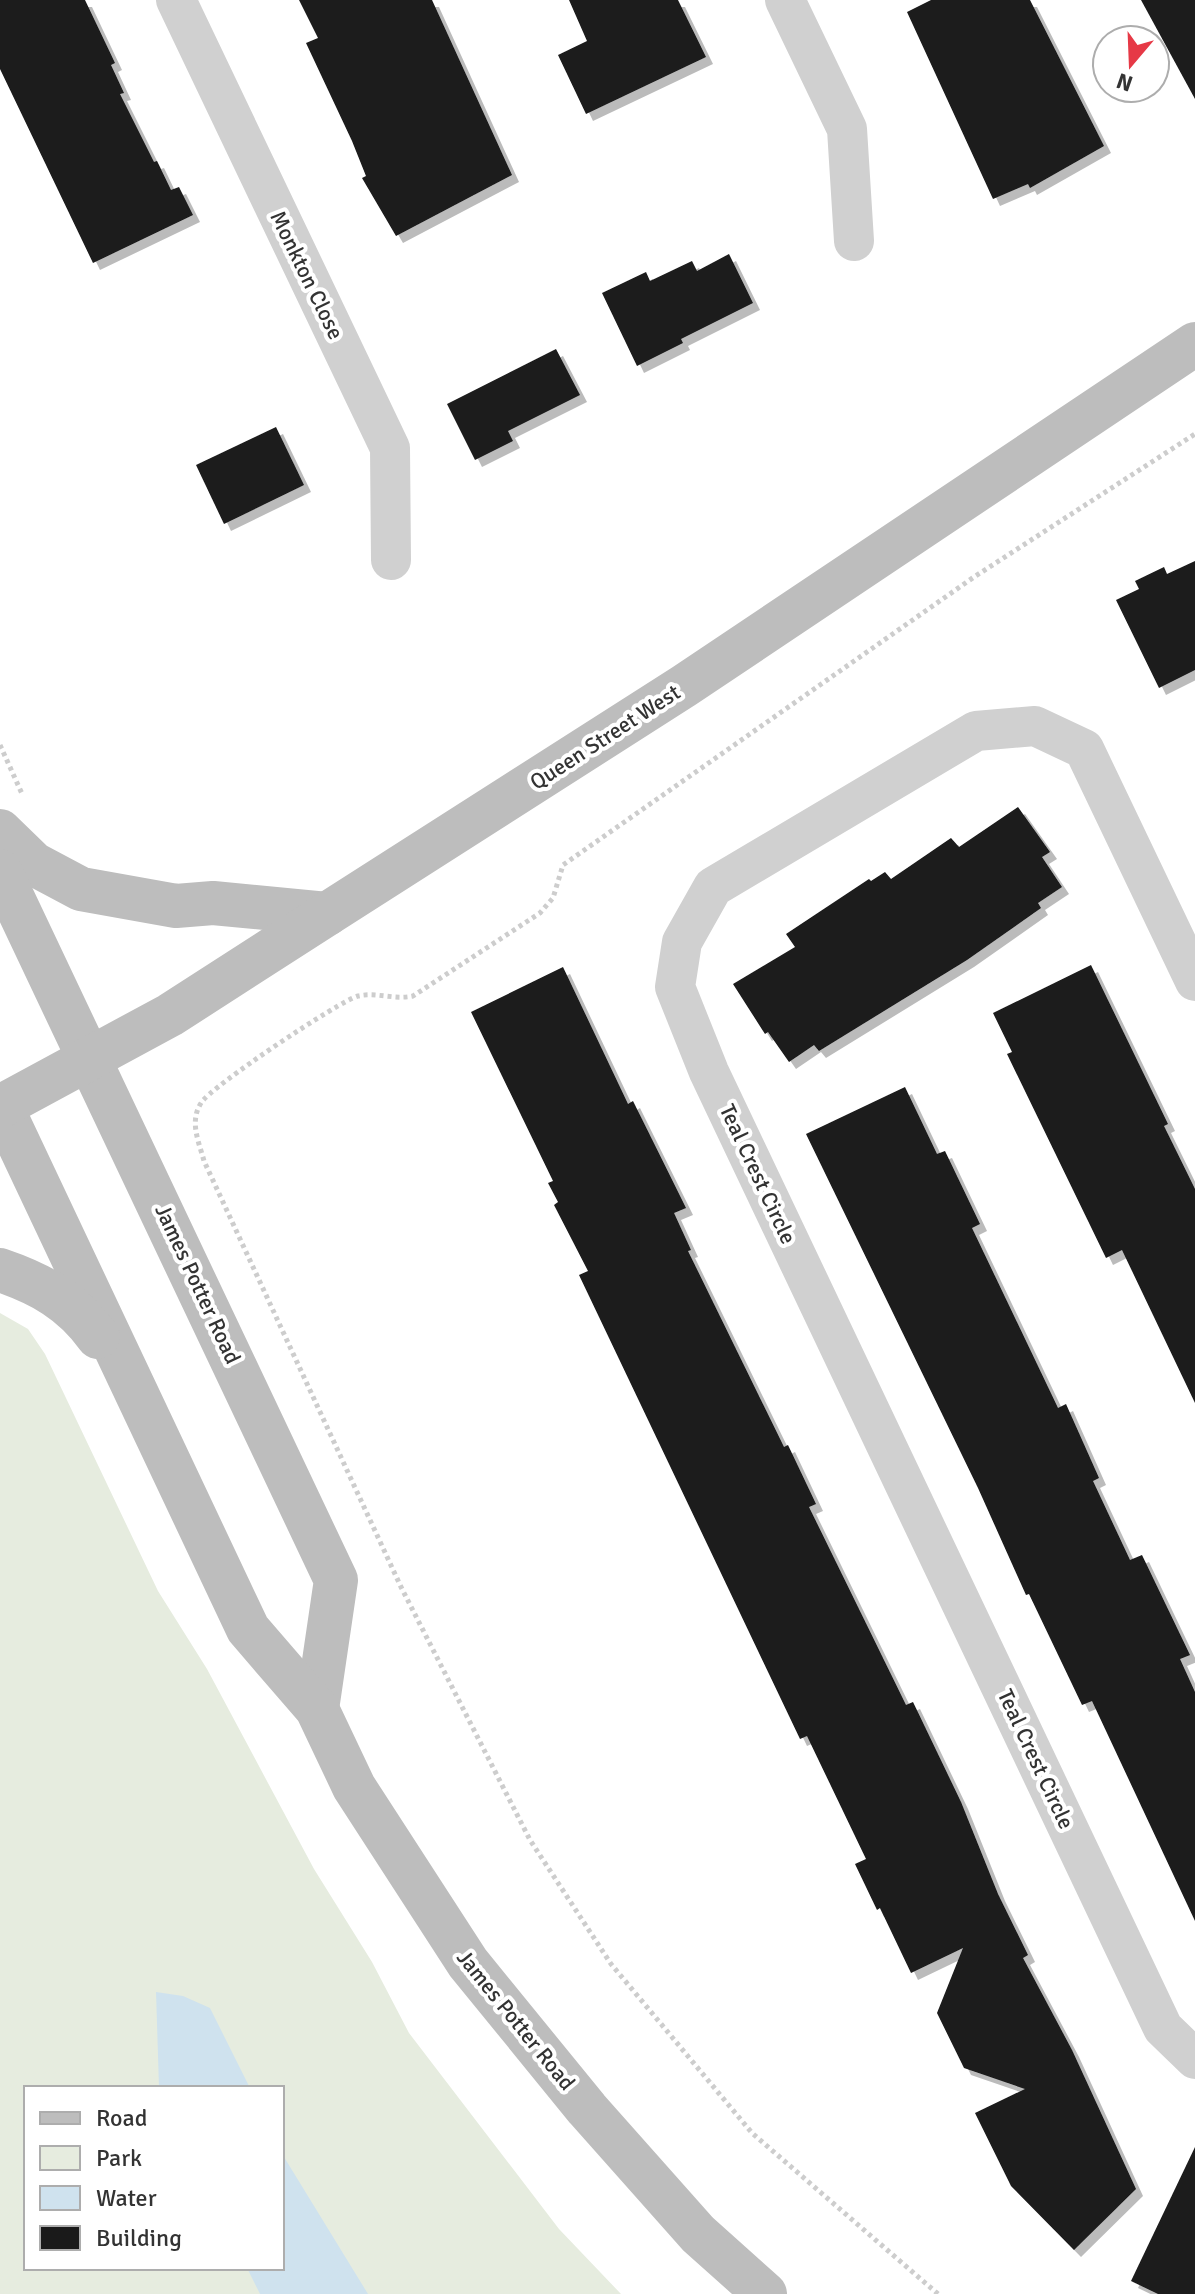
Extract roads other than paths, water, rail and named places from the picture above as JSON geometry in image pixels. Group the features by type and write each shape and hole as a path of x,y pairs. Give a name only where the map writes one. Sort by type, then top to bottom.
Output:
{"main road":[{"name":"Queen Street West","path":"0,1106 170,1015 684,686 1195,344"},
{"path":"0,831 34,864 81,889 176,906 213,903 327,914"},
{"name":"James Potter Road","path":"0,871 336,1580 317,1709"},
{"name":"James Potter Road","path":"0,1106 248,1629 317,1709 354,1787 468,1963 587,2109 688,2222 765,2294"},
{"path":"0,1270 39,1283 69,1303 135,1388"}],"street":[{"name":"Monkton Close","path":"176,0 390,448 391,560"},
{"path":"785,0 847,129 854,241"},
{"name":"Teal Crest Circle","path":"1195,981 1084,749 1035,726 976,731 713,887 682,942 675,987 709,1072 1163,2028 1195,2059"}],"water":[{"path":"156,1992 183,1996 210,2008 249,2086 159,2086"},
{"path":"284,2157 368,2294 260,2294 248,2270 284,2270"}]}
